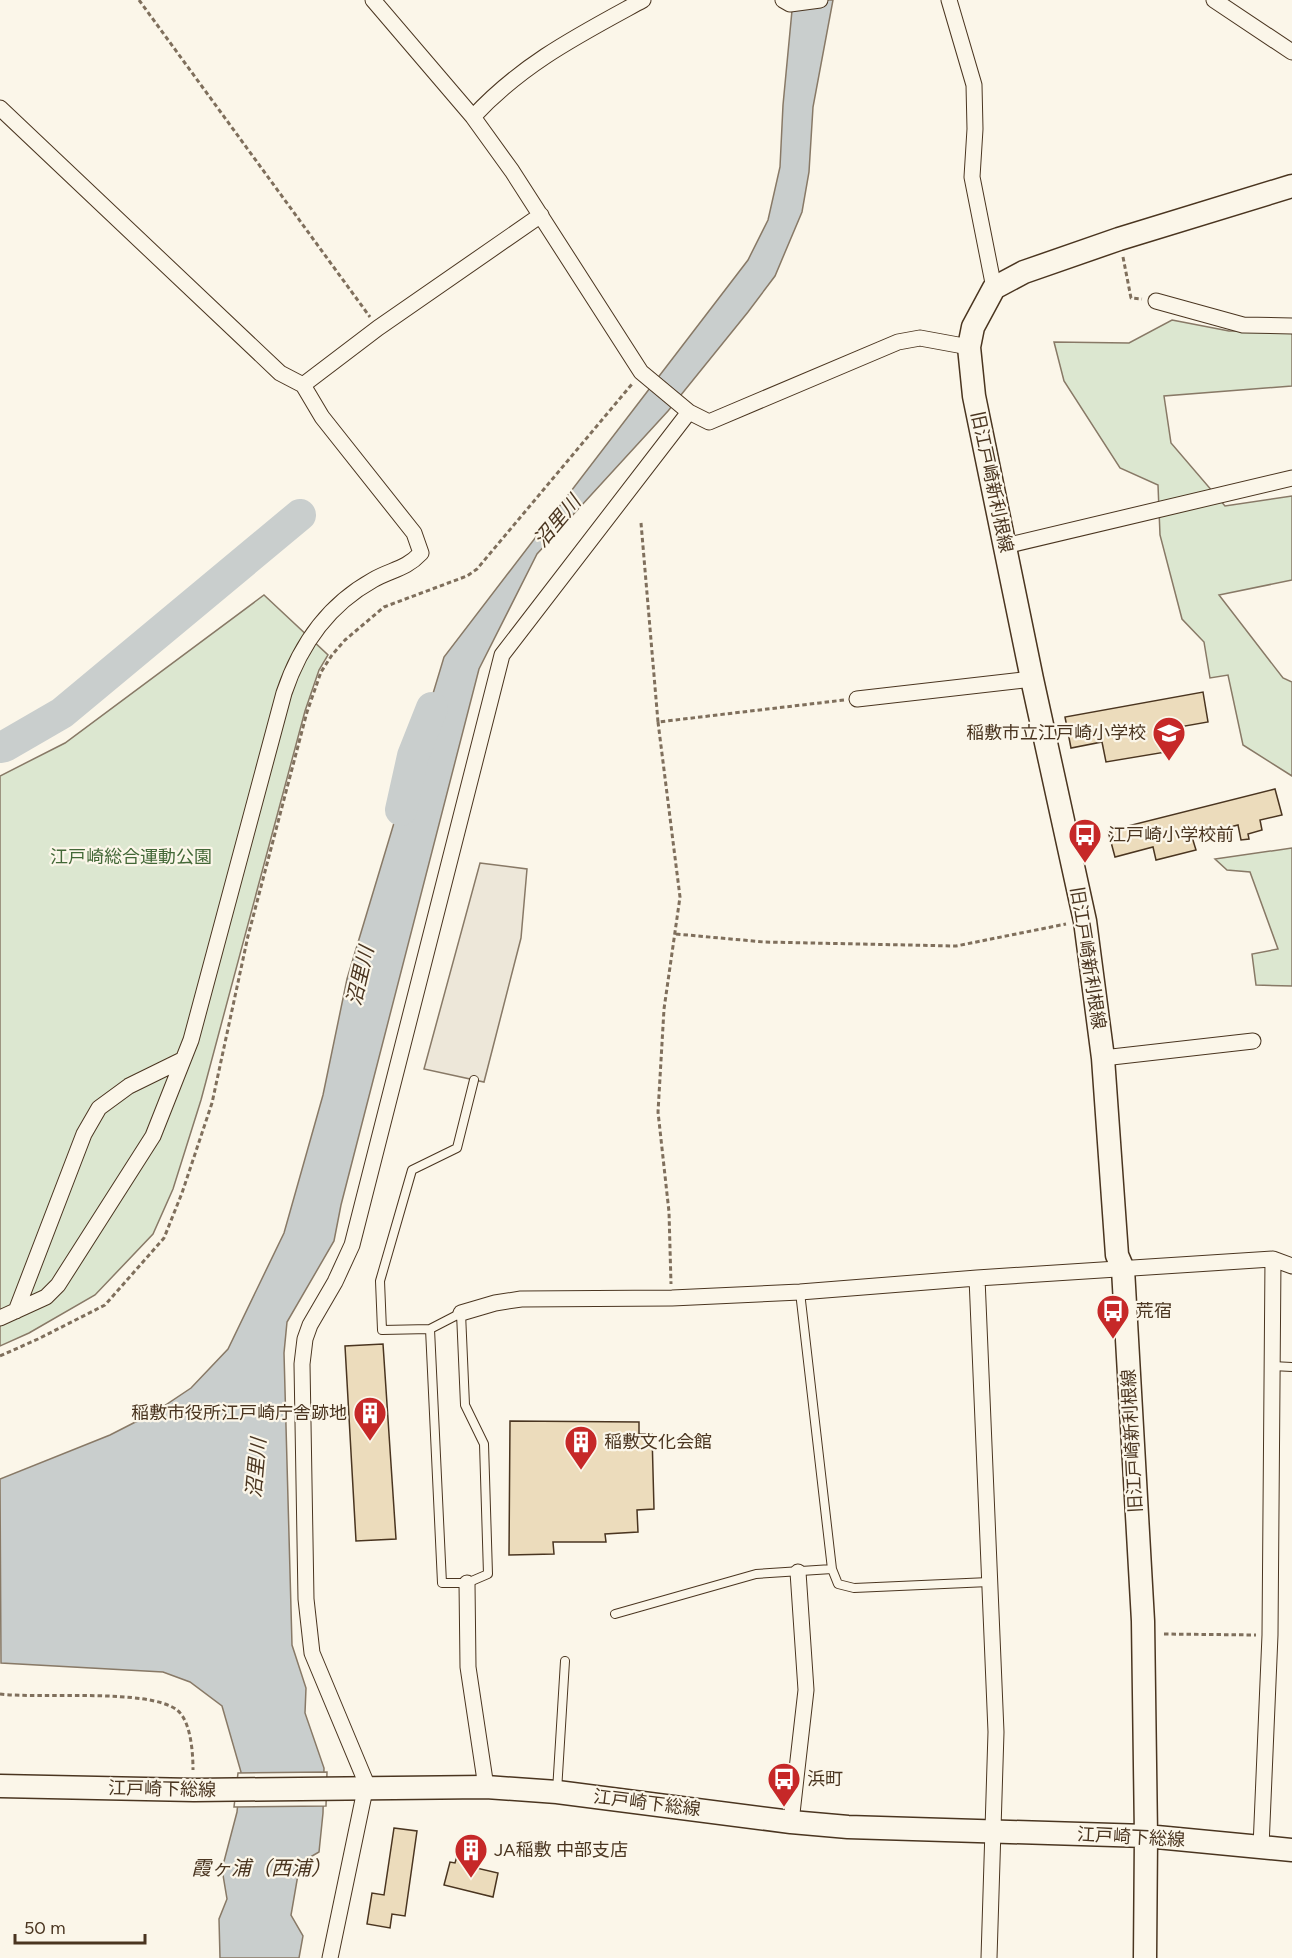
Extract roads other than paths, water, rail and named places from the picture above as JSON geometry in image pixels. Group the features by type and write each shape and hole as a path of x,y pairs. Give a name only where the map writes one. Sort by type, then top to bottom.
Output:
{"street":[{"path":"373,0 473,117 541,215 644,375 686,409 709,422 898,342 920,338 969,347"},
{"path":"473,117 500,90 552,50 643,0"},
{"path":"786,2 820,0"},
{"path":"949,0 974,85 975,129 972,177 994,288 1024,272 1119,239 1292,186"},
{"path":"1214,0 1292,52"},
{"path":"0,108 280,373 303,386 322,417 414,533 421,553 410,564 375,578 352,592 331,611 303,647 291,671 190,1040 153,1136 58,1285 46,1297 0,1318"},
{"path":"303,386 378,328 541,215"},
{"name":"旧江戸崎新利根線","path":"994,288 974,327 969,347 974,396 1085,921 1103,1058 1117,1255 1123,1269 1143,1634 1145,1958"},
{"path":"1156,301 1243,325 1292,326"},
{"path":"330,1958 358,1789 363,1773 312,1653 306,1599 304,1339 352,1245 502,655 686,409"},
{"path":"1005,546 1292,478"},
{"path":"857,699 1032,679"},
{"path":"1103,1058 1253,1041"},
{"path":"16,1311 84,1134 99,1108 129,1086 182,1060"},
{"path":"1261,1847 1270,1635 1273,1259"},
{"path":"461,1313 495,1303 521,1299 672,1298 800,1292 1273,1259 1292,1266"},
{"path":"977,1278 996,1732 989,1958"},
{"path":"791,1822 806,1690 798,1572"},
{"path":"467,1583 468,1668 486,1787"},
{"name":"江戸崎下総線","path":"0,1786 197,1790 486,1787 557,1792 791,1822 848,1827 1146,1836 1292,1850"}],"lane":[{"path":"430,1329 442,1583 467,1583 488,1574 484,1443 465,1405 461,1313 430,1329 381,1330 380,1281 412,1170 457,1148 474,1080"},
{"path":"800,1292 832,1569 838,1584 854,1588 989,1582"},
{"path":"1272,1366 1292,1367"},
{"path":"615,1614 756,1574 832,1569"},
{"path":"557,1792 565,1660"}],"water":[{"name":"霞ヶ浦（西浦）","path":"793,0 833,0 813,107 809,172 802,212 775,276 748,312 668,411 537,554 479,669 341,1205 334,1241 287,1322 284,1353 292,1645 306,1688 305,1713 324,1768 319,1852 300,1863 291,1915 303,1936 299,1958 220,1958 219,1919 227,1899 222,1869 237,1812 241,1772 222,1706 190,1682 163,1672 1,1663 0,1479 110,1435 155,1412 191,1388 228,1349 284,1233 323,1095 347,979 444,657 748,260 768,220 780,167 783,105"},
{"path":"61,709 64,719 0,752 0,741"}],"waterway":[{"path":"0,747 62,713 300,515"},
{"name":"沼里川","path":"401,810 413,756 432,708"}],"place":[{"name":"稲敷市立江戸崎小学校","path":"1169,762"},
{"name":"江戸崎小学校前","path":"1085,864"},
{"name":"荒宿","path":"1113,1340"},
{"name":"稲敷市役所江戸崎庁舎跡地","path":"370,1442"},
{"name":"稲敷文化会館","path":"581,1471"},
{"name":"浜町","path":"784,1808"},
{"name":"JA稲敷 中部支店","path":"471,1879"}],"park label":[{"name":"江戸崎総合運動公園","path":"131,857"}]}
